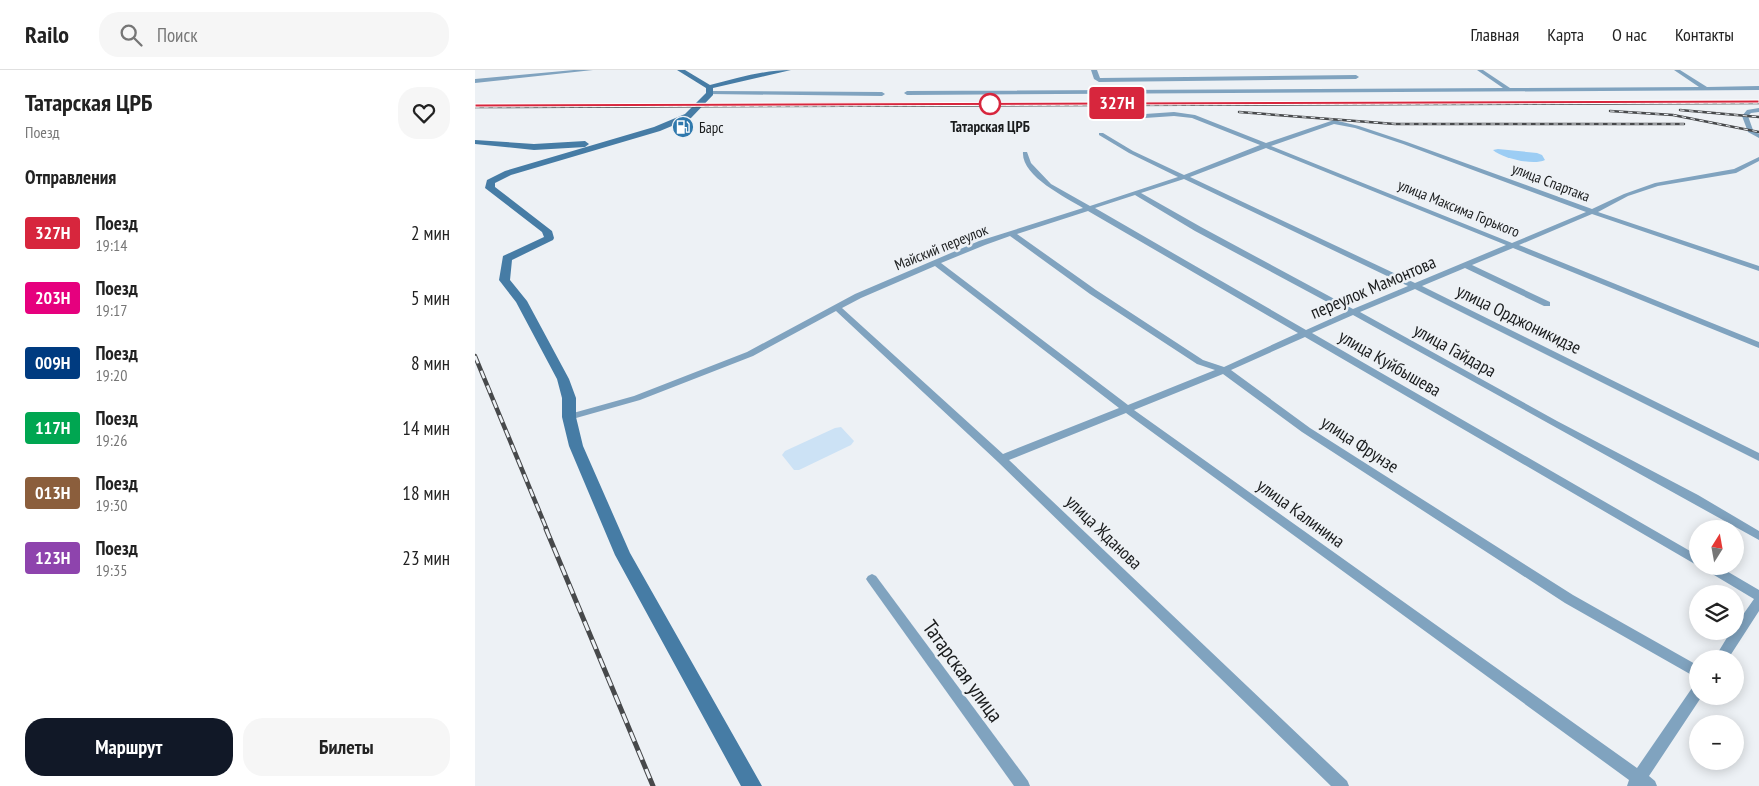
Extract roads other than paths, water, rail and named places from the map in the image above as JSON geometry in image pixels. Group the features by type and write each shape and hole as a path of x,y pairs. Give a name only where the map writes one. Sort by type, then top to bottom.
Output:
{"street":[{"path":"475,81 590,70"},
{"path":"680,70 709,90 882,94"},
{"path":"753,786 623,555 576,446 569,417 569,398 563,379 521,301 504,280 507,258 549,238 547,232 490,188 490,182 508,173 631,137 680,120 692,114 701,104 709,90 748,77 788,70"},
{"path":"1094,70 1099,80 1356,76"},
{"path":"1220,91 1228,78 1229,70"},
{"path":"1481,70 1508,89"},
{"path":"1677,70 1706,88"},
{"path":"907,93 1759,88"},
{"path":"1759,110 1749,111 1745,116 1750,131 1759,136"},
{"name":"улица Максима Горького","path":"1145,116 1173,114 1193,116 1759,345"},
{"name":"Майский переулок","path":"569,417 637,398 750,354 858,296 982,243 1184,177 1334,122"},
{"name":"улица Спартака","path":"1334,122 1405,142 1592,212 1759,269"},
{"name":"улица Орджоникидзе","path":"1101,134 1131,152 1415,286 1759,457"},
{"path":"475,142 555,147 631,137"},
{"name":"улица Куйбышева","path":"1025,154 1028,164 1049,185 1689,555"},
{"name":"переулок Мамонтова","path":"1002,459 1223,370 1353,312 1515,246 1626,195 1657,184 1736,171 1759,159"},
{"name":"улица Гайдара","path":"1136,193 1198,229 1694,498 1759,536"},
{"name":"улица Фрунзе","path":"1012,234 1093,292 1201,362 1223,370 1306,430 1569,599 1689,667"},
{"name":"улица Калинина","path":"936,263 1125,408 1641,784"},
{"path":"1465,265 1547,304"},
{"name":"улица Жданова","path":"837,308 1002,459 1342,786"},
{"path":"1723,575 1759,596"},
{"name":"Татарская улица","path":"872,579 1023,786"},
{"path":"1726,650 1759,601"},
{"path":"1641,784 1689,705"}],"water":[{"path":"1493,150 1537,153 1542,155 1545,160 1526,162 1503,156"}],"railway":[{"path":"475,107 1759,103"},
{"path":"1680,110 1759,117"},
{"path":"1610,111 1673,115 1759,132"},
{"path":"1239,112 1395,124 1684,124"},
{"path":"475,356 547,530"},
{"path":"546,529 653,786"}],"train":[{"name":"327Н","path":"475,105 1759,102"}],"place":[{"name":"Татарская ЦРБ","path":"990,104"},
{"name":"Барс","path":"683,127"}]}
